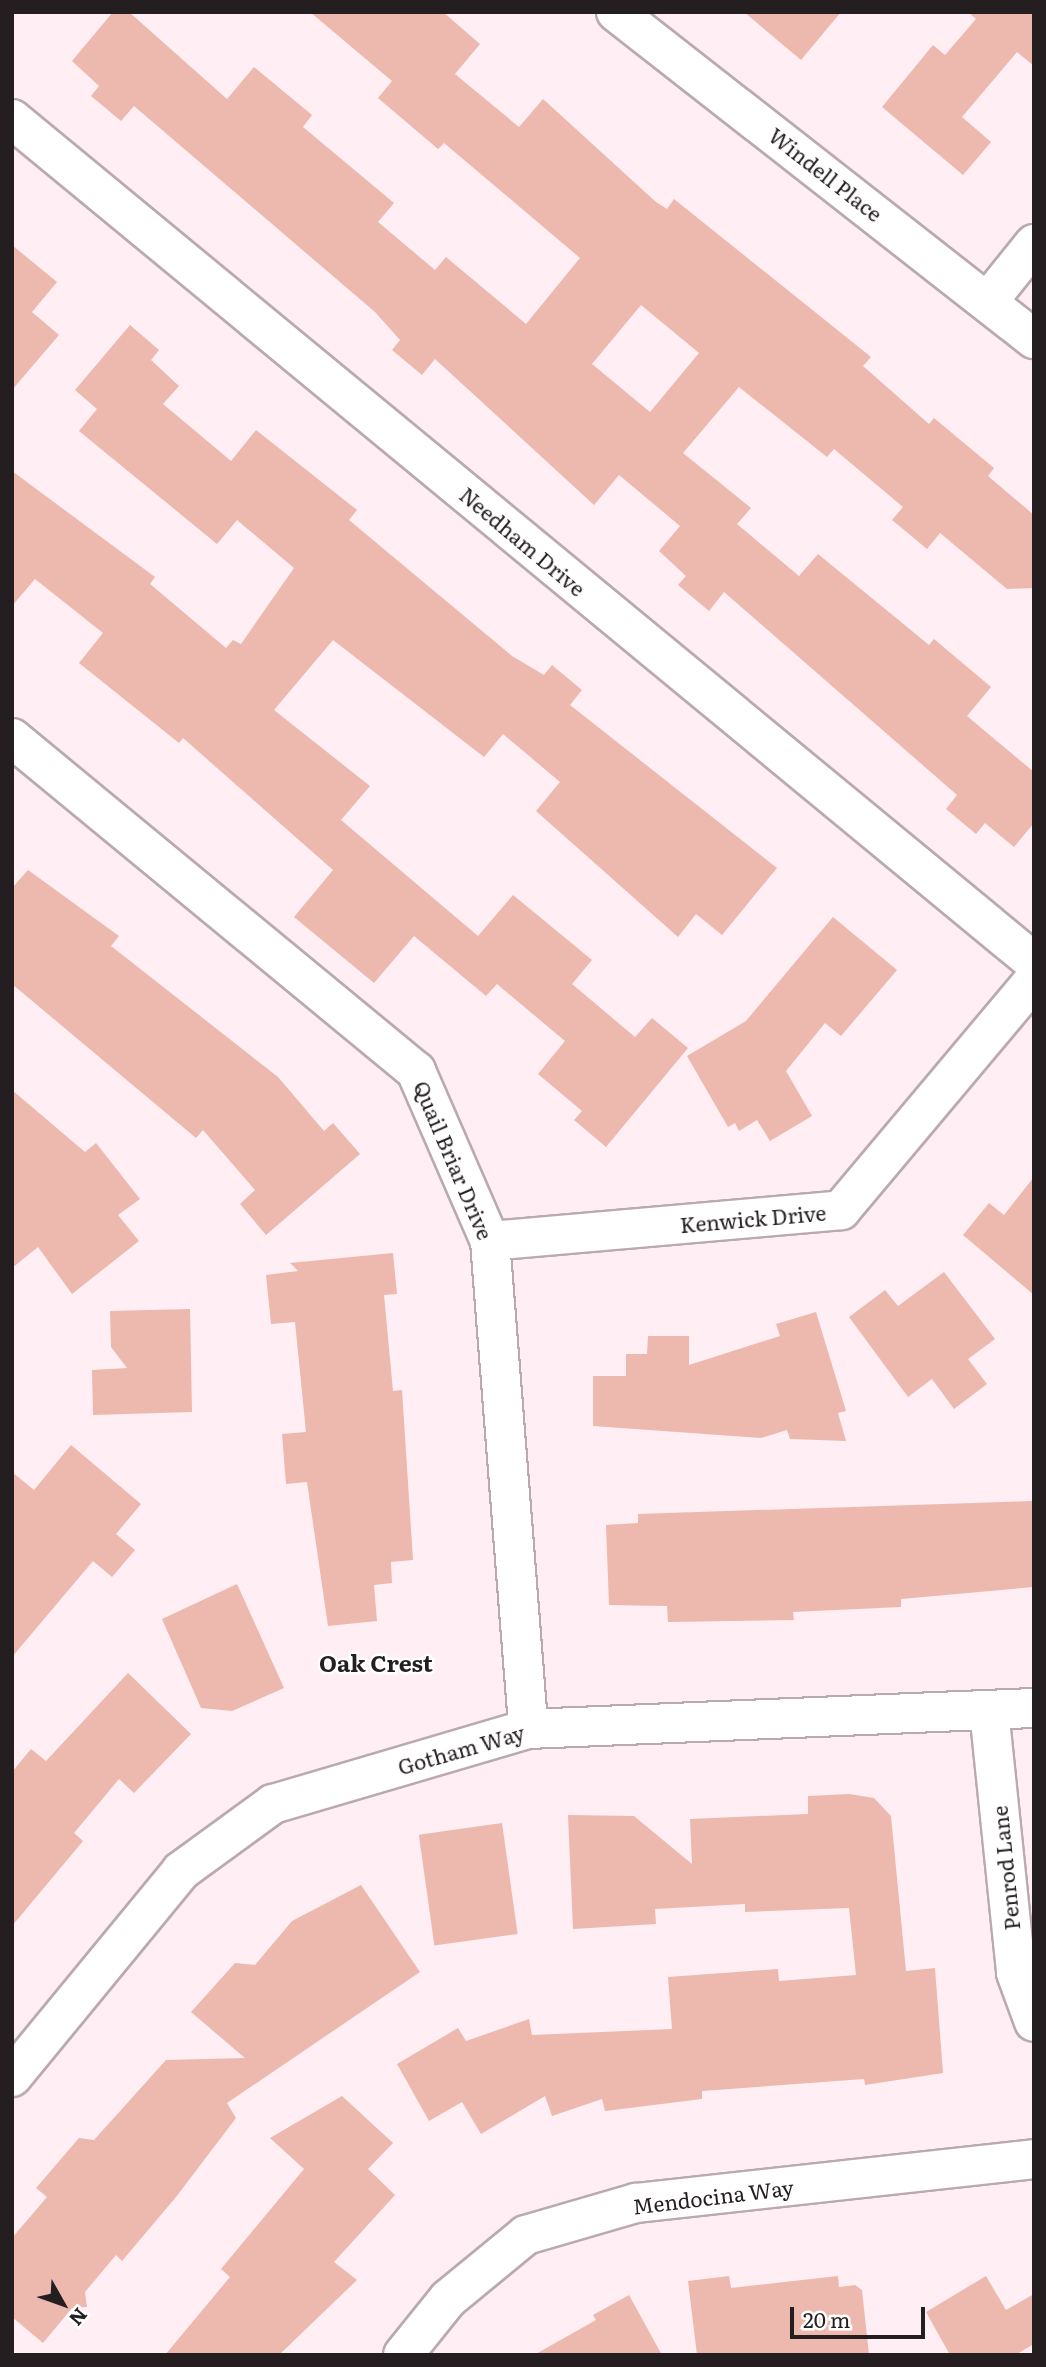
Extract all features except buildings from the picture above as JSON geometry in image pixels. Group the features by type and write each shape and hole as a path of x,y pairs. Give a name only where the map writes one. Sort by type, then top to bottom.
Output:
{"street":[{"name":"Windell Place","path":"616,12 989,300 1034,339"},
{"name":"Needham Drive","path":"12,119 1034,962"},
{"path":"989,300 1034,244"},
{"name":"Quail Briar Drive","path":"12,738 416,1071 490,1241 528,1728"},
{"name":"Kenwick Drive","path":"490,1241 841,1210 1034,980"},
{"name":"Gotham Way","path":"12,2077 181,1871 273,1804 528,1728 1034,1708"},
{"name":"Penrod Lane","path":"989,1710 1016,1973 1034,2022"},
{"name":"Mendocina Way","path":"403,2355 448,2299 526,2235 636,2203 1034,2159"}],"district":[{"name":"Oak Crest","path":"376,1662"}]}
